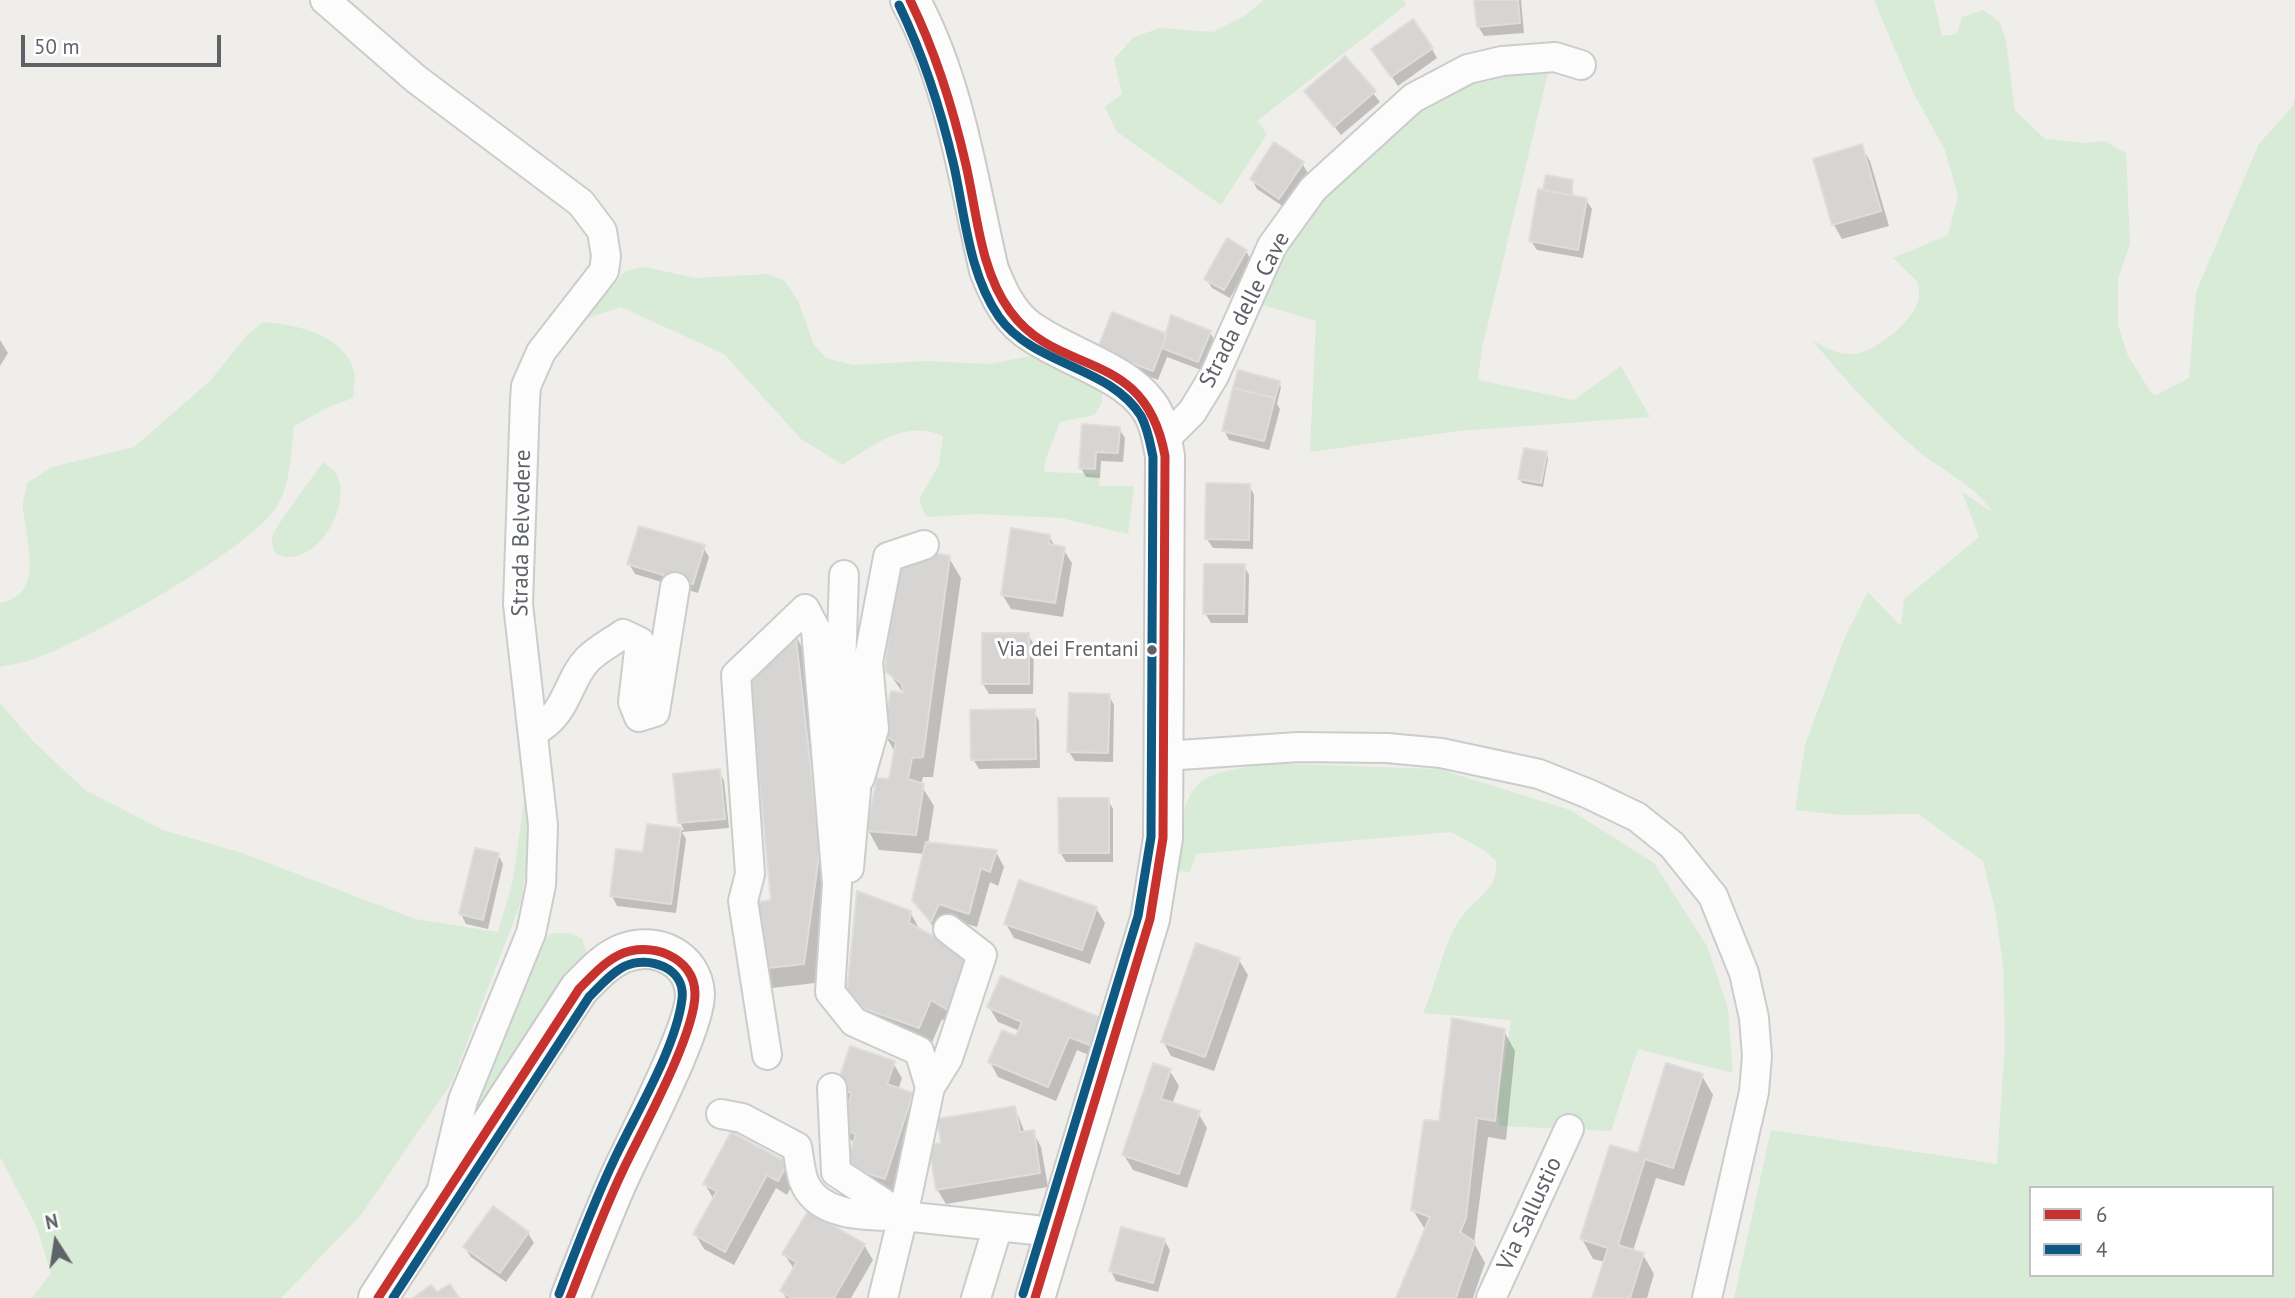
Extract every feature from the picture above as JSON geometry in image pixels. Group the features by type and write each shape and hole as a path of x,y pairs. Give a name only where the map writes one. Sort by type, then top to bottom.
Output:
{"main road":[{"path":"909,0 944,76 989,270 1000,299 1027,329 1119,381 1148,404 1162,442 1166,474 1163,838 1150,919 1035,1298"},
{"path":"378,1298 579,989 605,963 626,952 658,949 676,956 689,974 695,994 689,1024 616,1185 570,1298"}],"street":[{"name":"Strada Belvedere","path":"325,0 416,79 581,203 602,231 606,256 604,271 541,352 526,386 518,595 544,849 537,911 531,933 463,1100 447,1158 439,1205"},
{"name":"Strada delle Cave","path":"1162,442 1192,412 1214,376 1272,246 1314,189 1413,98 1468,69 1502,61 1555,57 1581,65"},
{"path":"837,884 849,870 856,790 874,729 868,662 888,557 923,545"},
{"path":"844,575 841,669 856,790"},
{"path":"533,732 545,726 568,696 586,660 623,634 640,642 633,702 639,717 655,712 675,587"},
{"path":"767,1055 743,901 750,874 736,675 805,609 816,630 837,884 830,992 854,1022 919,1051 930,1087"},
{"path":"1165,756 1298,747 1387,748 1441,753 1539,774 1637,817 1672,845 1713,896 1744,973 1754,1018 1757,1056 1754,1092 1707,1298"},
{"path":"883,1298 930,1087 948,1058 982,955 948,929"},
{"path":"832,1087 836,1172 903,1216"},
{"path":"721,1114 743,1118 797,1147 804,1181 815,1198 854,1216 903,1216 1035,1230 1055,1237"},
{"name":"Via Sallustio","path":"1490,1298 1569,1129"},
{"path":"976,1298 998,1226"}],"green space":[{"path":"1264,0 1403,0 1406,5 1257,121 1267,134 1221,205 1117,132 1105,107 1122,94 1114,59 1134,37 1160,28 1213,32 1244,16"},
{"path":"1874,0 1934,0 1942,36 1957,34 1962,17 1983,10 2000,22 2006,41 2015,110 2045,139 2087,143 2104,141 2126,153 2130,244 2118,279 2118,325 2128,356 2152,394 2156,395 2189,378 2196,292 2259,144 2292,107 2295,98 2295,1298 1734,1298 1771,1130 1997,1164 2005,1042 2003,965 1995,909 1983,861 1918,814 1841,815 1795,810 1805,745 1845,637 1868,592 1901,626 1904,599 1979,537 1962,492 1992,512 1976,493 1926,458 1889,424 1812,340 1836,352 1861,352 1893,334 1911,315 1919,297 1917,281 1893,258 1948,235 1958,196 1945,150 1913,92"},
{"path":"1518,65 1550,65 1482,348 1478,380 1574,400 1621,366 1650,417 1458,431 1310,452 1316,321 1263,305 1285,251 1320,198 1413,114 1440,96"},
{"path":"644,267 696,278 768,274 785,281 798,301 814,345 826,358 853,365 926,361 990,364 1045,353 1103,384 1102,403 1094,415 1060,422 1046,458 1044,472 1100,474 1099,486 1134,486 1128,534 1061,518 978,514 926,517 919,499 939,465 943,436 929,432 903,432 878,443 843,465 801,439 724,354 621,307 585,319 625,271"},
{"path":"263,322 290,325 330,340 349,359 355,374 353,398 329,407 294,426 287,480 275,509 232,548 164,593 60,648 27,661 0,667 0,603 15,598 24,589 29,577 29,548 23,506 27,483 52,467 134,447 210,381 247,335"},
{"path":"323,462 336,473 340,487 340,502 335,518 327,533 304,554 290,557 276,554 272,542 274,532"},
{"path":"0,703 34,742 85,790 163,830 242,853 415,919 498,932 513,880 524,801 528,821 528,859 521,902 452,1082 361,1215 281,1298 32,1298 51,1273 36,1225 0,1157"},
{"path":"1263,763 1439,769 1570,810 1654,863 1707,946 1728,1009 1733,1073 1638,1049 1611,1131 1500,1126 1497,1108 1511,1020 1423,1013 1450,937 1463,915 1491,885 1496,861 1484,850 1451,832 1196,854 1190,872 1179,871 1182,821 1185,808 1196,787 1218,773"},
{"path":"553,933 570,933 582,939 586,951 581,967 471,1141 465,1097 540,941"}],"building":[{"path":"1474,0 1518,0 1520,23 1477,27"},
{"path":"1413,19 1433,48 1391,77 1371,49"},
{"path":"1345,56 1376,91 1334,127 1304,91"},
{"path":"1274,142 1304,162 1279,199 1250,179"},
{"path":"1862,144 1881,211 1832,225 1813,159"},
{"path":"1546,175 1573,180 1571,195 1543,190"},
{"path":"1538,189 1587,198 1578,250 1529,241"},
{"path":"1227,238 1247,250 1224,290 1204,279"},
{"path":"1112,312 1167,334 1153,371 1097,350"},
{"path":"1171,315 1211,331 1198,362 1162,348"},
{"path":"1238,370 1280,381 1275,398 1233,388"},
{"path":"1233,388 1275,398 1264,441 1222,431"},
{"path":"1082,424 1120,427 1118,453 1096,452 1095,469 1079,468"},
{"path":"1524,448 1547,452 1541,483 1518,479"},
{"path":"1206,483 1250,484 1249,540 1205,539"},
{"path":"639,526 705,545 693,584 627,564"},
{"path":"1011,528 1050,535 1049,544 1065,547 1055,603 1001,595"},
{"path":"933,553 950,556 923,757 912,758 908,779 924,784 916,835 866,831 877,778 889,779 896,742 882,734 891,691 903,693 902,684 885,671 895,564"},
{"path":"1204,564 1245,564 1244,614 1203,614"},
{"path":"795,630 820,848 804,964 759,969 755,903 771,900 749,673"},
{"path":"982,633 1029,633 1029,684 982,684"},
{"path":"1069,693 1110,694 1108,753 1067,752"},
{"path":"1035,709 1036,759 971,760 970,710"},
{"path":"720,769 725,819 678,823 673,774"},
{"path":"1058,798 1109,798 1109,853 1059,853"},
{"path":"647,824 681,828 671,904 610,896 616,849 643,852"},
{"path":"926,842 997,850 990,872 981,868 969,914 939,904 931,922 912,900"},
{"path":"475,848 499,853 483,920 459,914"},
{"path":"1019,880 1097,907 1082,950 1004,924"},
{"path":"857,891 911,911 909,923 968,955 949,1011 931,1000 919,1028 846,1002"},
{"path":"1196,943 1240,958 1205,1057 1161,1042"},
{"path":"1001,976 1108,1021 1097,1048 1069,1037 1048,1087 988,1062 1002,1030 1016,1036 1022,1022 987,1007"},
{"path":"1452,1018 1505,1029 1495,1121 1477,1118 1466,1218 1460,1232 1475,1242 1456,1298 1396,1298 1430,1217 1411,1210 1424,1120 1439,1121"},
{"path":"850,1046 895,1061 887,1084 913,1093 885,1179 845,1166 856,1134 840,1128 852,1093 836,1088"},
{"path":"1153,1063 1171,1069 1161,1099 1200,1111 1179,1174 1122,1155"},
{"path":"1666,1063 1703,1074 1673,1168 1645,1159 1618,1245 1644,1253 1630,1298 1592,1298 1608,1248 1580,1239 1610,1145 1638,1153"},
{"path":"1015,1106 1020,1132 1034,1130 1040,1173 936,1190 929,1145 941,1143 937,1119"},
{"path":"731,1132 788,1163 778,1181 767,1175 725,1252 693,1234 717,1191 703,1184"},
{"path":"493,1206 529,1232 500,1273 463,1247"},
{"path":"808,1211 865,1244 834,1298 792,1298 780,1291 797,1262 782,1254"},
{"path":"1121,1227 1165,1239 1153,1283 1109,1271"},
{"path":"450,1284 459,1298 413,1298 431,1285 437,1292"}],"transit line":[{"name":"6","path":"910,0 936,60 949,102 986,259 1000,295 1010,311 1030,332 1052,347 1120,380 1139,396 1155,421 1165,456 1163,838 1150,919 1035,1298"},
{"name":"4","path":"899,5 924,64 937,104 954,166 974,264 989,300 999,317 1014,333 1032,346 1111,386 1127,399 1141,416 1153,457 1151,837 1138,916 1023,1294"},
{"name":"6","path":"378,1298 579,989 602,966 619,955 631,951 657,951 679,961 687,970 693,981 695,994 693,1012 677,1057 616,1186 570,1298"},
{"name":"4","path":"393,1298 589,997 610,976 625,966 655,963 672,972 682,988 682,999 672,1039 599,1193 559,1294"}],"place":[{"name":"Via dei Frentani","path":"1152,650"}]}
